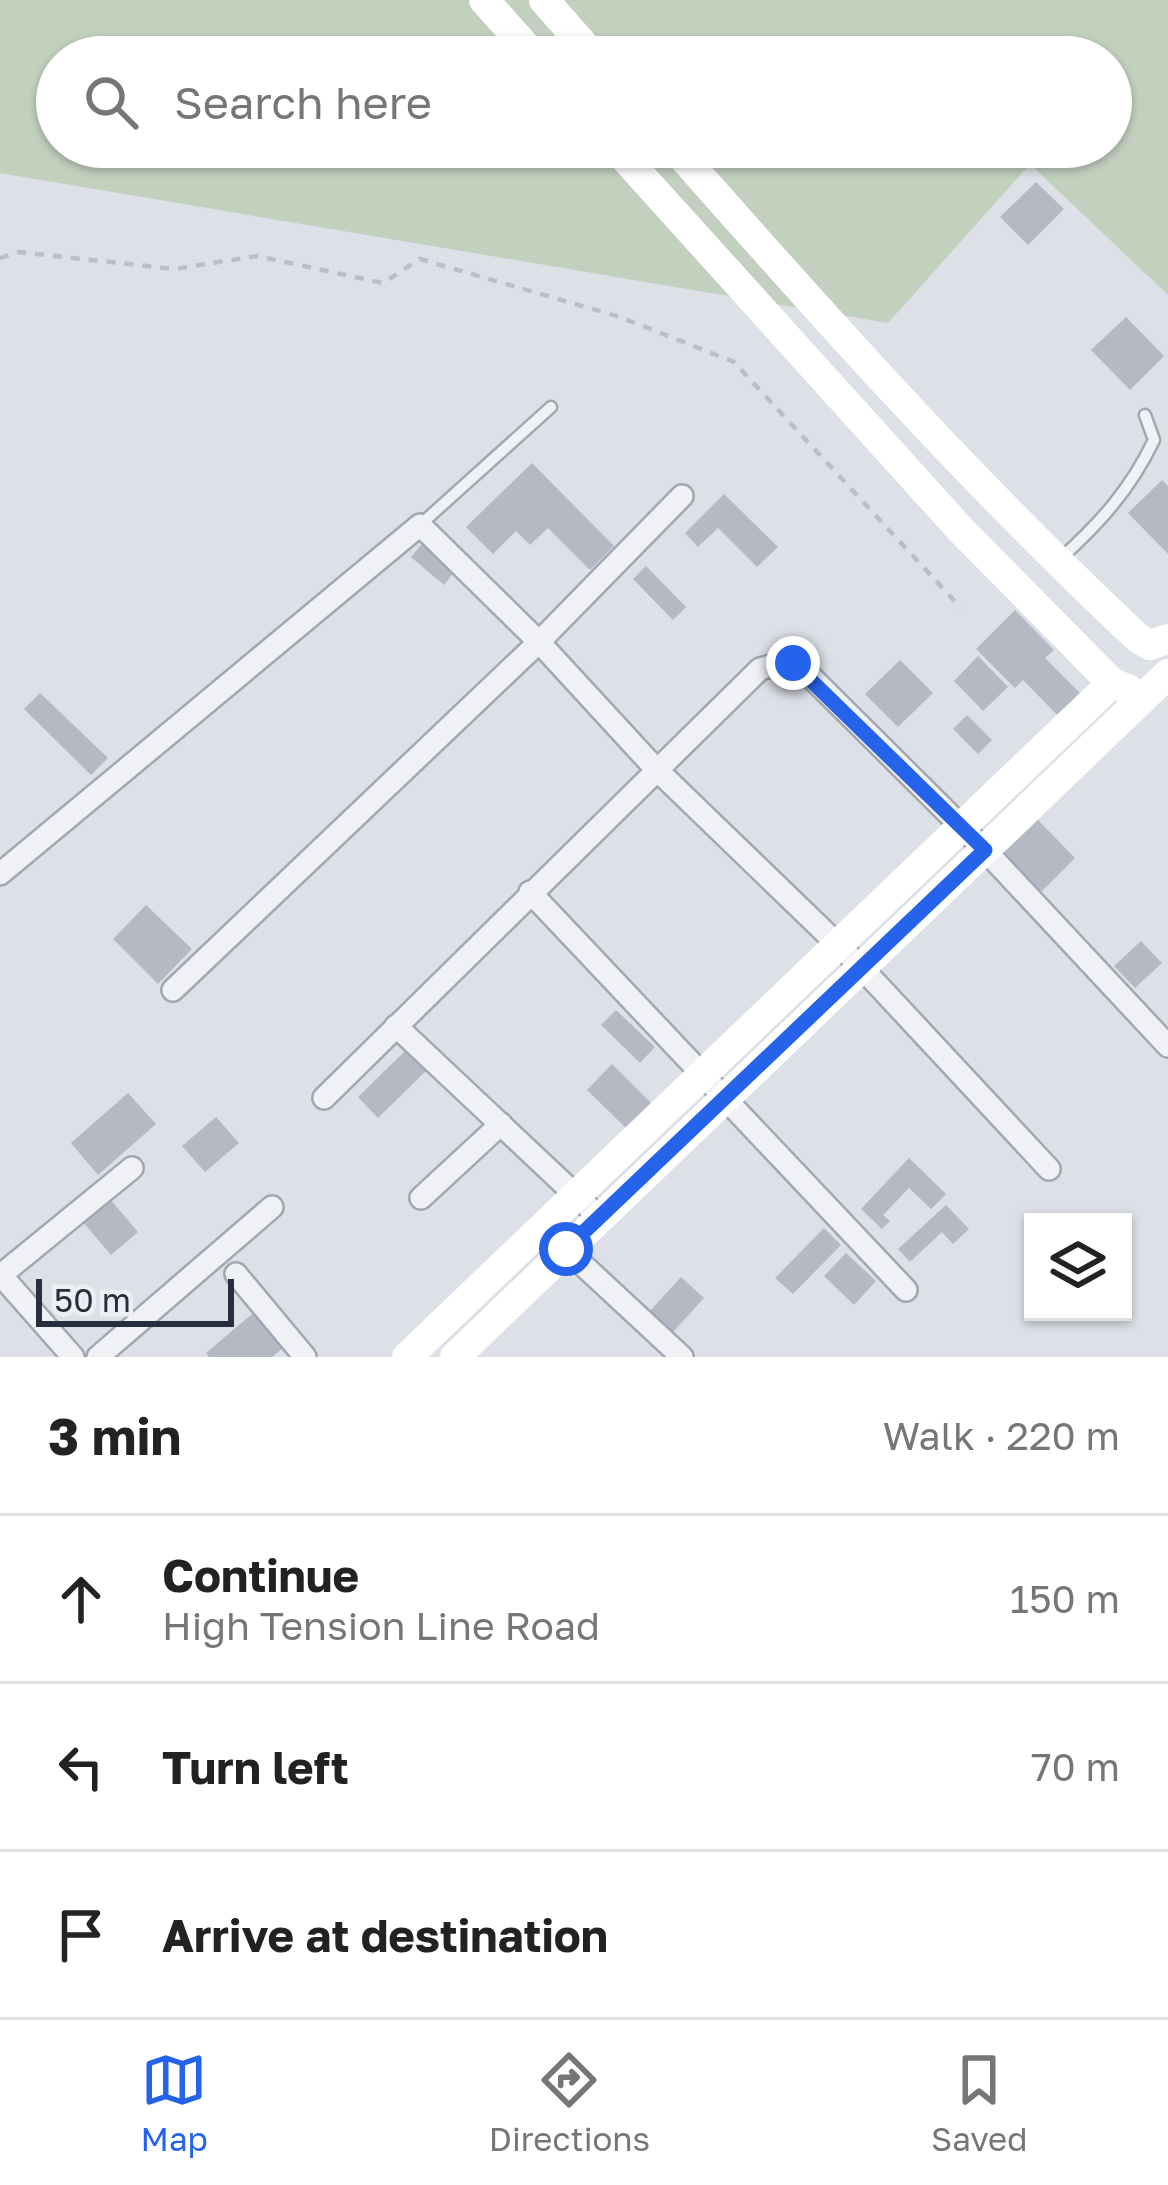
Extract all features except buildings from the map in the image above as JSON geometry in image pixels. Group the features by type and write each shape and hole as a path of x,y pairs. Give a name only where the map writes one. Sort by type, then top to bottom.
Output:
{"main road":[{"path":"484,0 516,36"},
{"path":"544,0 576,36"},
{"path":"634,168 850,412 1112,683 1157,682"},
{"path":"693,168 900,403 1056,562 1138,639 1150,645 1168,639"},
{"path":"407,1357 837,943 975,839 1157,682"},
{"path":"455,1357 862,967 1112,683"}],"street":[{"path":"173,990 539,642 682,496"},
{"path":"0,874 420,525 539,642 655,768 862,967 1048,1169"},
{"path":"324,1097 655,768 760,669 785,662 801,667 975,839 1168,1046"},
{"path":"530,892 906,1290"},
{"path":"396,1026 599,1217"},
{"path":"421,1198 501,1124"},
{"path":"73,1357 0,1275 133,1168"},
{"path":"98,1357 272,1208"},
{"path":"542,1226 682,1357"},
{"path":"236,1274 305,1357"}],"lane":[{"path":"420,525 550,407"},
{"path":"1056,562 1104,520 1136,478 1154,440 1145,415"}],"path":[{"path":"0,258 19,252 174,269 257,256 382,283 420,260 620,317 734,362 961,608"}],"green space":[{"path":"0,0 1168,0 1168,295 1034,168 1132,168 1132,36 36,36 36,168 1026,168 888,323 0,173"}],"route":[{"path":"566,1249 985,850 793,663"}]}
